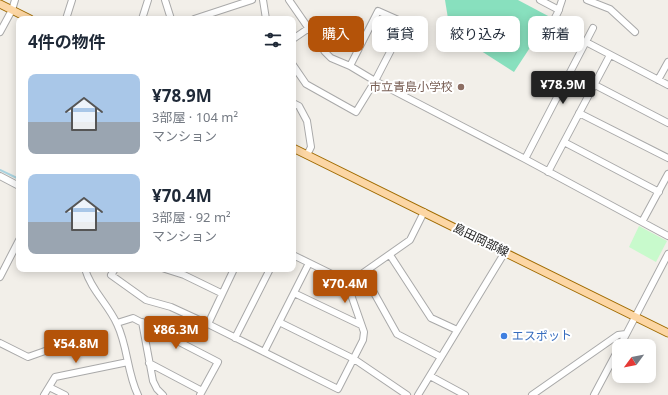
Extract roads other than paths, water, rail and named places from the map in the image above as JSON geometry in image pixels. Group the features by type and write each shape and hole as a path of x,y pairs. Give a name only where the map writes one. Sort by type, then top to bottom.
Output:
{"main road":[{"path":"0,4 24,16"},
{"name":"島田岡部線","path":"296,150 668,333"}],"street":[{"path":"0,32 12,10 15,0"},
{"path":"67,16 72,0"},
{"path":"143,16 148,0"},
{"path":"165,0 170,16"},
{"path":"203,16 252,0"},
{"path":"263,0 266,16"},
{"path":"289,0 308,27"},
{"path":"540,0 559,10"},
{"path":"556,16 562,0"},
{"path":"587,0 610,9 635,32"},
{"path":"296,69 306,84 356,112 375,81 405,24 378,11 350,66"},
{"path":"525,159 593,28"},
{"path":"296,37 308,29"},
{"path":"586,42 668,85"},
{"path":"325,52 331,58 350,66 375,81 668,236"},
{"path":"548,172 610,55"},
{"path":"658,80 668,62"},
{"path":"595,85 668,123"},
{"path":"296,104 299,106 307,121 311,146 307,155"},
{"path":"579,113 668,158"},
{"path":"564,142 659,192"},
{"path":"642,222 668,174"},
{"path":"0,176 16,184"},
{"path":"424,212 410,240 363,273 397,334 441,357"},
{"path":"0,277 16,246"},
{"path":"418,395 505,252"},
{"path":"623,339 668,254"},
{"path":"390,255 431,318 457,330"},
{"path":"113,272 111,276 146,300 171,307 208,324 338,389 363,340 364,332 362,325 348,286 344,280 296,256"},
{"path":"264,352 309,263"},
{"path":"86,272 88,280 94,290 117,323 123,339 134,387 138,395"},
{"path":"175,272 221,293"},
{"path":"208,324 221,293 232,272"},
{"path":"235,338 268,272"},
{"path":"294,293 362,325"},
{"path":"117,323 132,318 218,362 201,393 149,364"},
{"path":"142,322 153,381 163,395"},
{"path":"279,322 354,359 407,395"},
{"path":"532,395 618,335 626,334"},
{"path":"0,343 28,357 45,351"},
{"path":"594,395 612,360"},
{"path":"44,395 55,377 128,362"},
{"path":"430,376 465,395"},
{"path":"49,387 65,395"}],"waterway":[{"path":"0,170 16,178"}],"place":[{"name":"市立青島小学校","path":"461,87"},
{"name":"エスポット","path":"504,336"}]}
